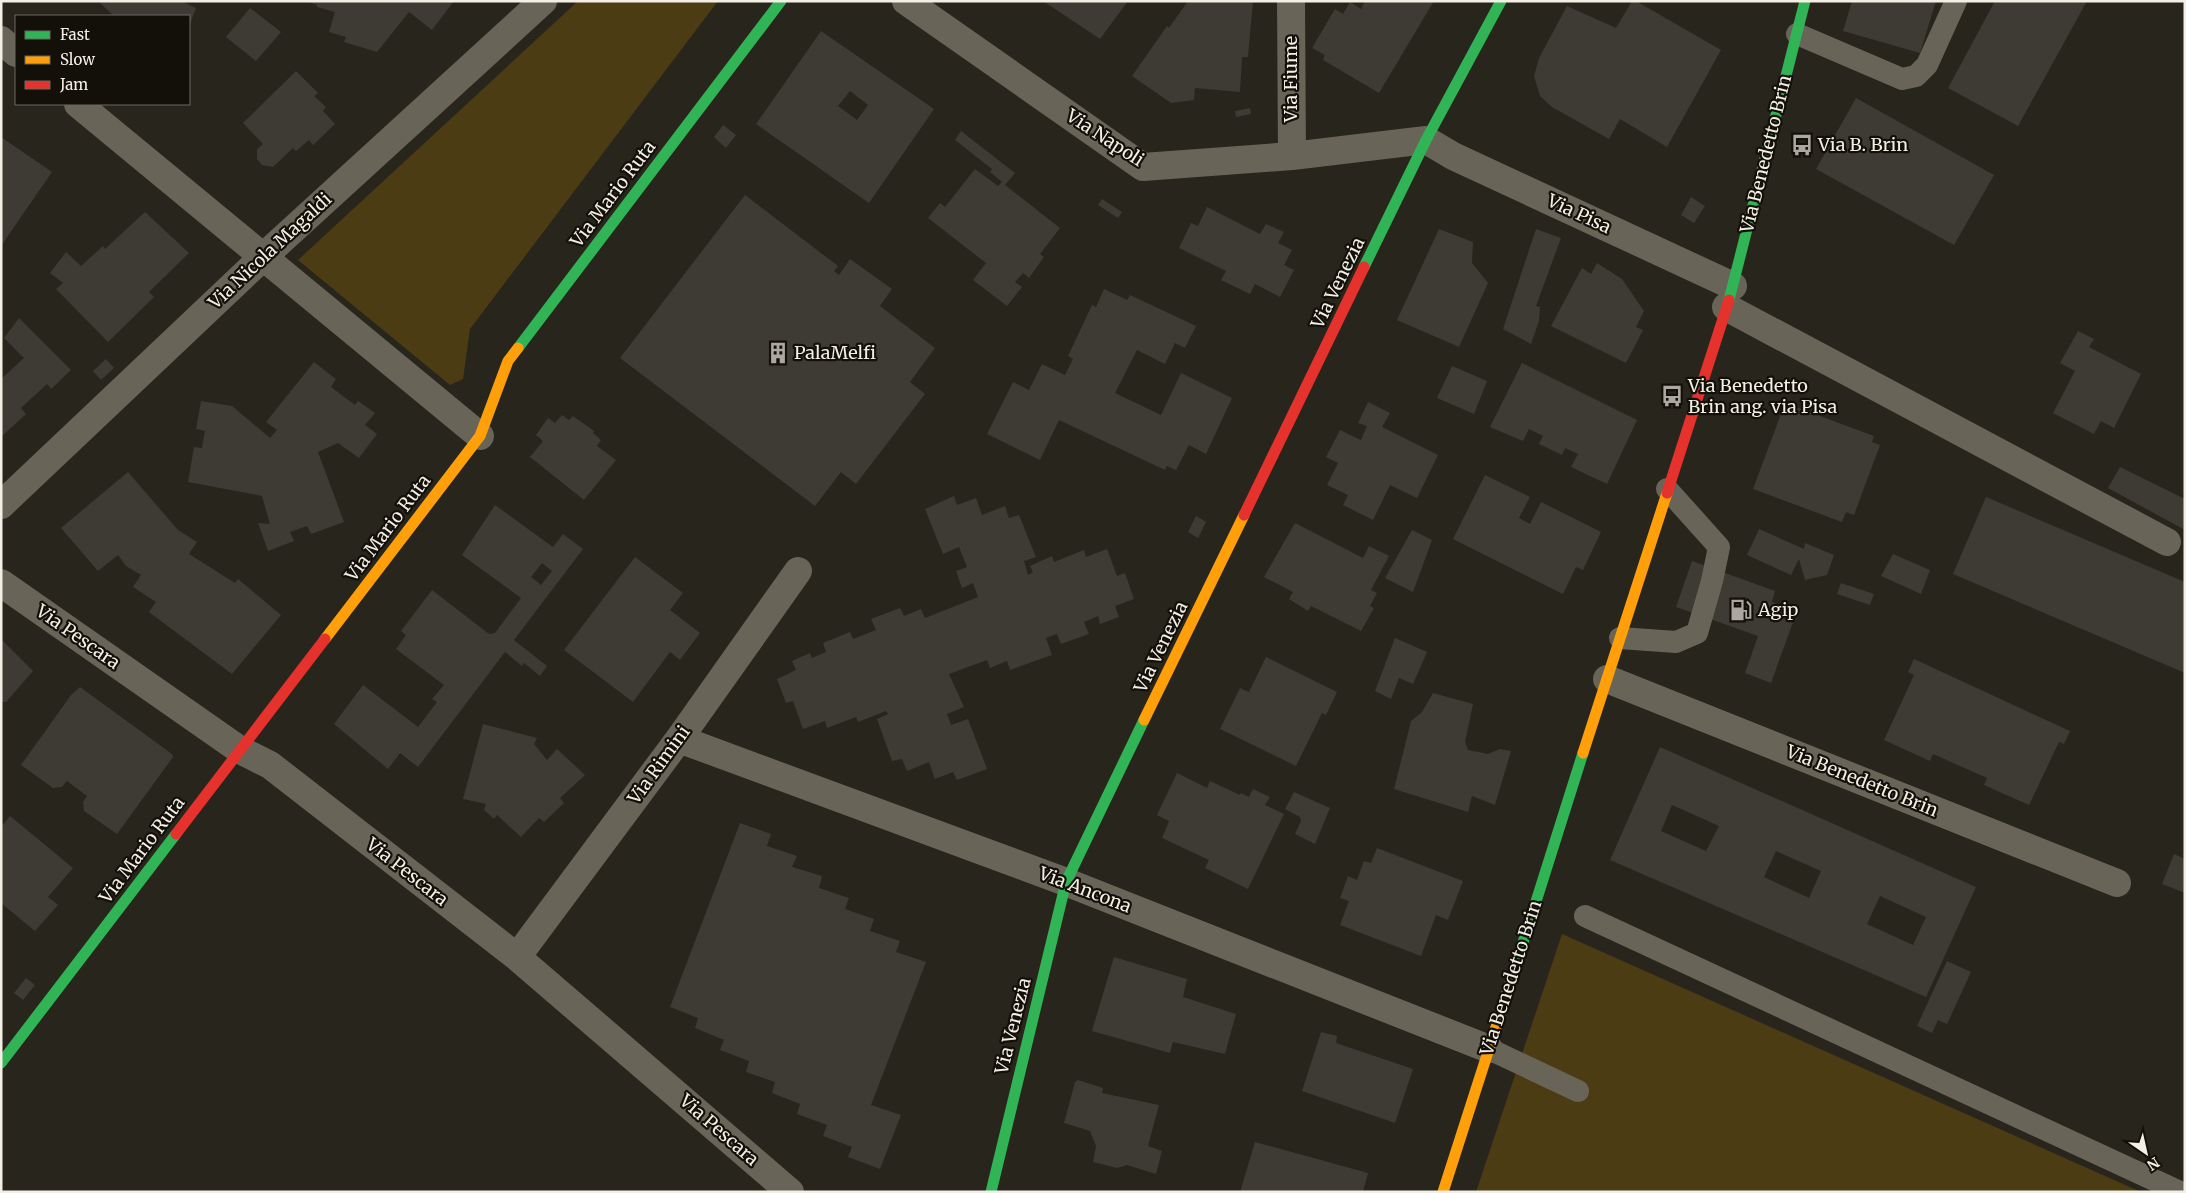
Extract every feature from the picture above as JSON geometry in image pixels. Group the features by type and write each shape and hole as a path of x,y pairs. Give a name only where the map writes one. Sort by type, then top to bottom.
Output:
{"street":[{"name":"Via Nicola Magaldi","path":"1,505 262,257 543,1"},
{"name":"Via Mario Ruta","path":"1,1064 480,436 508,361 781,1"},
{"name":"Via Napoli","path":"906,1 1143,167 1292,156 1426,140"},
{"name":"Via Fiume","path":"1291,1 1292,156"},
{"name":"Via Venezia","path":"991,1192 1066,882 1426,140 1500,1"},
{"name":"Via Benedetto Brin","path":"1443,1192 1729,297 1805,1"},
{"path":"1,40 15,52"},
{"path":"79,105 480,436"},
{"name":"Via Pisa","path":"1426,140 1729,297"},
{"path":"1729,297 2167,542"},
{"name":"Via Rimini","path":"517,957 679,739 798,571"},
{"name":"Via Pescara","path":"1,583 240,750 270,764 517,957 790,1192"},
{"name":"Via Benedetto Brin","path":"1607,679 2117,884"},
{"name":"Via Ancona","path":"679,739 1066,882 1488,1049"}],"lane":[{"path":"1797,34 1902,78 1916,76 1927,66 1956,1"},
{"path":"1620,638 1676,642 1697,632 1712,581 1719,547 1667,489"},
{"path":"1585,916 2180,1192"},
{"path":"1488,1049 1578,1091"}],"shaded area":[{"path":"578,1 718,1 470,329 463,379 450,385 298,260"},
{"path":"1562,934 2141,1192 1476,1192"}],"building":[{"path":"101,1 181,1 196,8 190,24 190,15 113,15 100,3"},
{"path":"306,1 454,1 432,30 409,12 377,52 344,42 346,37 329,32 335,12 317,7 317,5"},
{"path":"1043,1 1128,1 1100,39"},
{"path":"1188,1 1253,1 1248,57 1242,57 1240,92 1195,88 1194,100 1171,103 1132,76 1167,26 1169,28"},
{"path":"1365,1 1434,1 1379,93 1323,60 1325,55 1312,48 1335,9 1343,14 1350,2 1361,9"},
{"path":"1632,1 1636,1 1721,50 1667,147 1620,119 1609,139 1552,107 1540,96 1534,76 1539,58 1567,6 1616,28"},
{"path":"1852,1 1936,1 1920,53 1843,31"},
{"path":"1995,1 2087,1 2018,126 1948,88"},
{"path":"250,8 281,32 256,61 226,37"},
{"path":"821,31 934,109 869,203 756,124","holes":["850,91 868,105 857,120 838,106"]},
{"path":"296,71 318,93 314,96 326,107 323,111 335,124 313,145 309,140 296,151 293,148 273,167 262,165 257,159 257,149 263,144 243,123"},
{"path":"1856,98 1994,175 1954,245 1816,169"},
{"path":"1250,108 1251,114 1236,117 1235,111"},
{"path":"723,125 736,135 726,148 714,137"},
{"path":"961,131 1015,173 1005,185 1060,228 1040,254 1044,257 1029,278 1023,273 1015,282 1022,287 1007,306 973,280 986,263 928,218 940,203 945,207 975,169 998,186 1002,182 990,172 992,169 955,140"},
{"path":"1,137 52,172 1,246"},
{"name":"PalaMelfi","path":"745,195 838,266 834,271 839,275 850,259 892,289 880,306 935,348 910,382 925,394 856,484 841,472 815,506 620,358"},
{"path":"1691,197 1705,206 1694,223 1681,215"},
{"path":"1102,199 1122,212 1118,218 1098,205"},
{"path":"1207,207 1260,234 1266,224 1284,232 1278,243 1292,250 1284,265 1294,270 1280,297 1255,284 1250,294 1221,280 1226,271 1179,248 1191,223 1198,226"},
{"path":"145,212 189,253 149,292 154,297 108,342 56,289 63,283 50,273 66,252 81,266 103,246 105,249"},
{"path":"1439,229 1473,242 1472,263 1488,283 1459,347 1397,320"},
{"path":"1536,229 1561,238 1536,306 1540,307 1539,321 1531,344 1503,329"},
{"path":"1597,263 1622,279 1644,311 1636,327 1643,330 1626,363 1551,326 1582,268 1591,274"},
{"path":"1104,289 1127,300 1130,295 1196,326 1185,348 1175,343 1165,364 1137,350 1115,393 1161,415 1181,373 1232,398 1206,454 1189,445 1176,470 1167,466 1165,470 1059,420 1040,460 987,434 1013,382 1029,390 1042,364 1065,375 1073,359 1068,356 1092,305 1096,307"},
{"path":"19,318 71,370 51,389 47,384 21,408 26,414 1,437 1,379 24,358 4,338"},
{"path":"2078,331 2094,339 2089,347 2141,374 2114,428 2101,421 2094,434 2053,413 2075,371 2060,363"},
{"path":"106,359 114,368 101,380 93,371"},
{"path":"314,362 336,379 331,387 355,405 358,401 375,413 365,425 377,434 359,458 338,443 318,452 344,522 311,534 307,526 290,532 294,541 268,551 258,523 270,524 262,496 188,482 194,447 202,448 205,431 196,429 201,401 232,406 270,438 277,430 266,422"},
{"path":"1522,363 1637,420 1607,484 1571,467 1578,454 1565,448 1562,455 1539,444 1543,436 1529,429 1523,441 1490,427"},
{"path":"1452,366 1487,381 1474,414 1437,398"},
{"path":"1368,402 1390,413 1382,427 1438,455 1417,498 1390,485 1373,520 1343,505 1348,495 1327,485 1338,463 1326,457 1340,430 1361,440 1367,426 1358,423"},
{"path":"1785,403 1874,436 1872,442 1880,445 1854,515 1846,512 1842,522 1753,489"},
{"path":"562,415 569,420 573,416 594,431 593,433 601,440 597,446 616,460 584,500 530,457 543,441 536,435 548,418 555,423"},
{"path":"2120,467 2185,499 2185,530 2108,488"},
{"path":"128,472 178,530 197,542 189,554 235,583 238,579 281,615 232,674 149,612 156,602 133,587 141,575 126,566 118,555 98,571 61,528"},
{"path":"1485,475 1530,497 1519,518 1530,524 1541,502 1601,532 1583,570 1576,567 1563,594 1453,539"},
{"path":"954,496 957,505 976,498 982,515 1005,506 1009,518 1019,515 1036,557 1024,561 1028,575 1033,572 1030,566 1052,556 1054,562 1084,550 1086,557 1107,549 1117,576 1125,573 1134,599 1115,606 1119,617 1100,624 1098,616 1084,622 1089,634 1061,644 1057,634 1046,638 1052,655 1010,670 1007,661 990,668 987,660 949,674 964,707 947,714 951,725 968,719 987,769 957,780 953,772 935,779 929,762 907,771 902,759 892,761 877,719 888,714 886,711 858,722 856,717 827,728 825,721 803,729 793,701 786,703 777,679 796,670 792,661 810,653 812,658 826,652 823,643 850,632 853,639 876,630 871,619 900,608 904,616 921,609 925,618 978,597 973,583 962,588 956,571 967,567 959,547 943,554 925,509"},
{"path":"1986,497 2185,582 2185,673 1953,574"},
{"path":"495,505 553,547 563,534 583,549 514,640 547,666 540,676 524,663 522,666 505,652 418,767 400,753 388,769 334,724 363,685 418,727 437,702 432,699 444,685 396,649 406,635 401,631 432,590 489,634 495,633 521,598 462,555","holes":["542,563 552,571 541,585 531,577"]},
{"path":"1196,516 1206,522 1198,538 1188,532"},
{"path":"1295,523 1363,558 1369,546 1389,556 1371,590 1377,593 1370,606 1374,608 1361,631 1311,606 1308,611 1289,599 1293,592 1264,577"},
{"path":"1759,529 1804,549 1805,543 1834,555 1827,575 1805,580 1799,559 1791,575 1747,555"},
{"path":"1412,530 1432,540 1413,592 1385,578"},
{"path":"1893,554 1930,570 1921,594 1881,576"},
{"path":"635,557 683,593 670,610 700,633 680,660 670,652 633,702 564,650"},
{"path":"1692,561 1775,591 1772,602 1797,611 1771,683 1745,673 1758,636 1676,607"},
{"path":"1841,583 1874,594 1870,605 1837,594"},
{"path":"1395,638 1427,652 1413,684 1399,678 1391,699 1375,691"},
{"path":"1,639 33,671 6,702 1,702"},
{"path":"1266,657 1337,692 1326,715 1322,713 1296,766 1220,729 1240,688 1249,692"},
{"path":"1914,659 2070,731 2064,744 2059,742 2029,805 1984,785 1987,778 1933,754 1930,761 1884,740 1914,675 1908,672"},
{"path":"80,687 172,754 173,757 117,834 84,811 83,802 87,796 67,781 62,787 53,788 21,765 71,695"},
{"path":"1433,693 1473,704 1465,742 1468,750 1488,754 1500,749 1511,751 1495,805 1472,796 1468,812 1394,789 1411,721 1422,712"},
{"path":"483,724 537,738 534,744 547,760 557,749 585,775 560,798 564,803 544,822 539,818 521,837 497,815 494,819 484,810 486,804 463,799"},
{"path":"1660,747 1976,887 1926,997 1610,860","holes":["1672,805 1719,826 1706,851 1661,831","1776,851 1821,871 1809,898 1764,877","1880,896 1926,917 1913,945 1867,924"]},
{"path":"1177,773 1207,788 1210,781 1240,795 1241,793 1249,797 1253,789 1270,797 1265,805 1284,814 1248,889 1205,868 1209,860 1162,838 1169,821 1157,815"},
{"path":"1294,792 1330,808 1315,844 1295,834 1301,821 1300,817 1285,809"},
{"path":"10,816 73,868 48,897 58,905 35,931 1,903 1,827"},
{"path":"740,823 771,834 767,846 797,856 792,867 822,876 819,888 849,898 845,909 874,919 870,931 900,941 896,952 926,962 871,1105 901,1115 880,1169 848,1157 852,1147 823,1136 827,1125 797,1114 800,1104 772,1093 775,1082 746,1072 749,1061 720,1050 724,1040 695,1028 698,1018 670,1007"},
{"path":"1377,848 1463,881 1448,920 1436,915 1421,956 1340,925 1349,901 1340,898 1348,876 1357,880 1364,861 1371,863"},
{"path":"2174,854 2185,859 2185,893 2162,884"},
{"path":"1114,957 1187,979 1183,997 1236,1014 1225,1054 1173,1042 1170,1053 1092,1031"},
{"path":"1947,961 1971,972 1947,1024 1938,1020 1932,1033 1917,1026"},
{"path":"26,978 35,985 23,1000 14,993"},
{"path":"1321,1032 1337,1036 1336,1043 1413,1069 1395,1123 1302,1091"},
{"path":"1078,1080 1103,1088 1102,1093 1159,1105 1148,1146 1162,1151 1156,1174 1127,1165 1117,1168 1093,1162 1096,1146 1090,1131 1064,1123 1075,1082"},
{"path":"1255,1142 1368,1173 1363,1192 1240,1192"}],"traffic: fast":[{"path":"518,348 781,1"},
{"path":"1364,267 1426,140 1501,1"},
{"path":"1729,300 1805,1"},
{"path":"991,1192 1066,882 1144,720"},
{"path":"1514,971 1583,753"},
{"path":"1,1063 176,834"}],"traffic: slow":[{"path":"325,639 480,436 508,361 518,348"},
{"path":"1583,753 1667,493"},
{"path":"1144,720 1244,515"},
{"path":"1443,1192 1514,971"}],"traffic: jam":[{"path":"1244,515 1364,267"},
{"path":"1667,493 1729,300"},
{"path":"176,834 325,639"}],"place":[{"name":"Via B. Brin","path":"1802,145"},
{"name":"PalaMelfi","path":"778,353"},
{"name":"Via Benedetto Brin ang. via Pisa","path":"1672,396"},
{"name":"Agip","path":"1741,610"}]}
